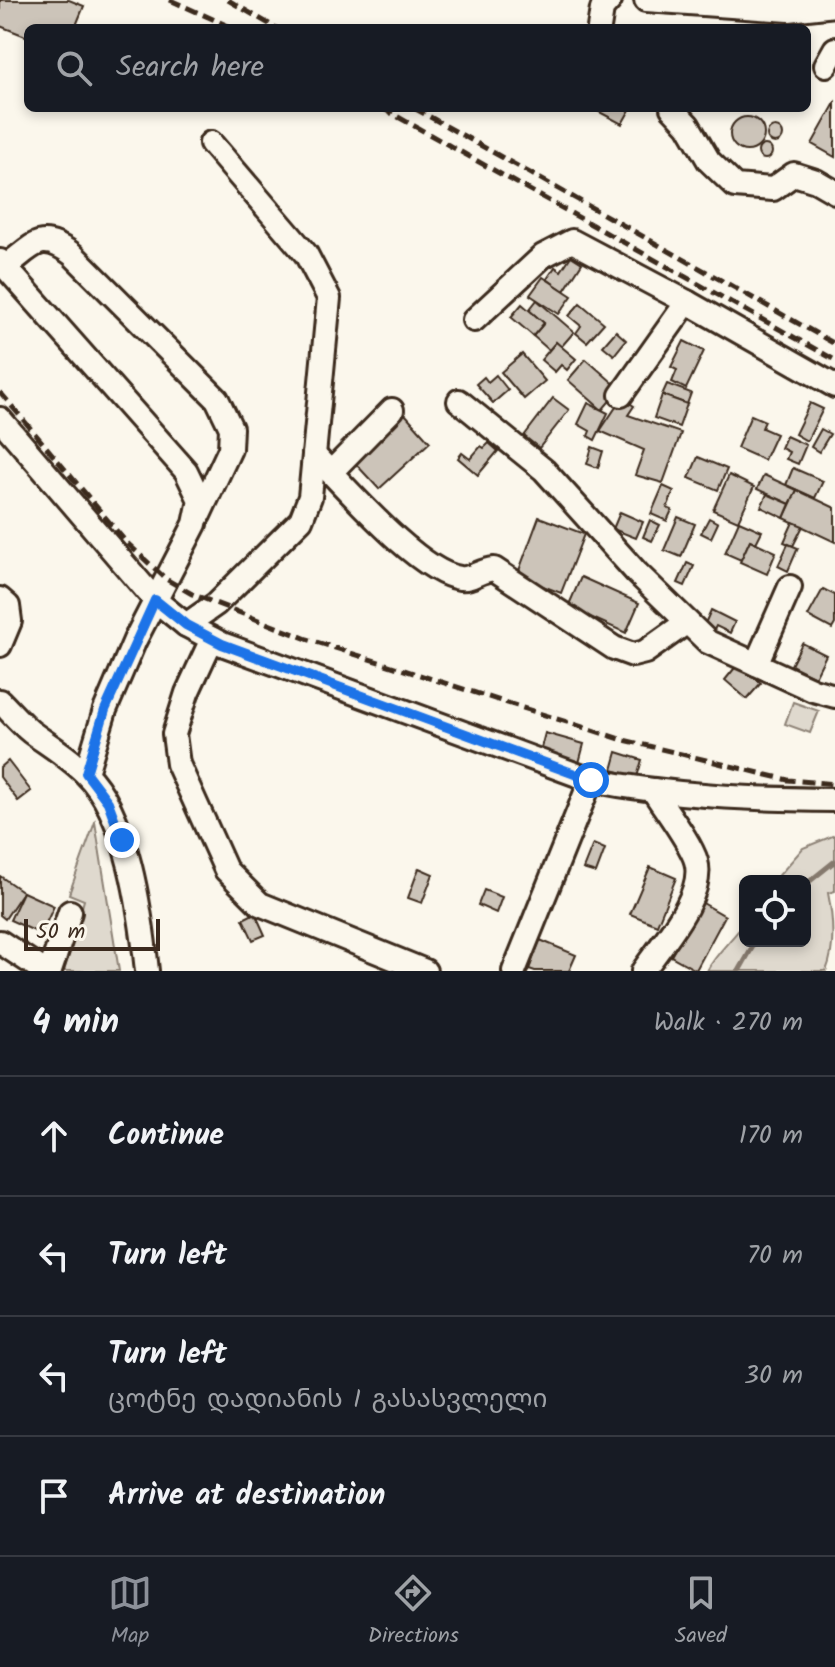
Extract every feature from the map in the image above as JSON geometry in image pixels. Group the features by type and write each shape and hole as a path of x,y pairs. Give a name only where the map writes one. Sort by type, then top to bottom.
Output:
{"street":[{"path":"600,24 602,9 610,0"},
{"path":"646,0 789,10 835,5"},
{"path":"767,24 789,10"},
{"path":"692,117 709,161 735,186 773,189 794,174 816,181 835,192"},
{"path":"186,625 216,604 301,520 310,497 329,298 306,254 211,143"},
{"path":"86,773 105,710 155,600 195,524 230,449 231,428 217,399 72,254 54,241 39,242 2,264 186,471 200,500 195,524"},
{"path":"474,320 543,256 572,241 835,386"},
{"path":"621,395 687,302"},
{"path":"459,401 544,470 637,573 708,642 813,690 835,696"},
{"path":"331,472 392,410"},
{"path":"0,419 155,600 186,625 212,639 591,780 653,790 752,799 835,800"},
{"path":"314,455 412,552 457,578 468,578 482,569 494,569 614,648 633,655 645,652 687,622"},
{"path":"756,664 790,587"},
{"path":"0,599 8,606 10,621 0,645"},
{"path":"212,639 187,693 174,734 178,764 226,870 260,904 425,971"},
{"path":"0,701 27,729 86,773 108,802 122,840 142,927 147,971"},
{"path":"514,971 591,780"},
{"path":"643,971 677,923 698,883 696,859 653,790"},
{"path":"0,942 47,971 70,912"}],"shaded area":[{"path":"793,702 819,711 810,733 785,724"},
{"path":"95,822 119,971 64,971 84,900 69,894"},
{"path":"835,835 835,891 828,893 832,943 826,971 707,971 739,929 739,947 811,947 811,875 779,875 803,848"}],"building":[{"path":"0,0 69,0 84,6 77,24 24,24 24,35 0,26"},
{"path":"835,103 835,157 812,144"},
{"path":"600,112 629,112 622,124"},
{"path":"747,117 759,122 764,134 759,146 747,151 735,146 730,134 735,122"},
{"path":"772,127 778,127 783,135 781,141 772,143 767,138 767,132"},
{"path":"765,145 772,152 765,159 758,152"},
{"path":"571,256 582,263 564,291 547,279 555,267 561,271"},
{"path":"543,277 572,296 559,314 530,295"},
{"path":"537,300 574,332 561,347 556,342 549,350 533,336 544,323 529,310"},
{"path":"580,303 604,323 587,342 576,333 581,326 569,316"},
{"path":"522,304 544,323 533,336 511,317"},
{"path":"616,331 626,340 614,355 603,346"},
{"path":"684,341 704,351 686,389 672,382 677,370 671,367"},
{"path":"556,342 576,359 567,370 561,365 555,372 541,360"},
{"path":"522,354 545,381 524,399 501,372"},
{"path":"586,359 620,389 602,410 568,380"},
{"path":"496,375 508,390 493,403 476,384 484,377 488,382"},
{"path":"667,384 691,393 687,404 662,395"},
{"path":"662,395 687,404 679,427 654,418"},
{"path":"553,398 569,410 539,448 524,436"},
{"path":"622,398 634,406 628,415 681,433 663,483 635,475 644,450 600,431"},
{"path":"588,403 608,413 595,440 588,436 590,431 578,424"},
{"path":"810,403 823,409 807,441 795,434"},
{"path":"405,414 430,442 379,489 354,462"},
{"path":"751,415 765,421 762,428 776,434 764,460 737,448"},
{"path":"821,429 830,434 819,452 811,447"},
{"path":"786,436 806,445 798,464 786,459 789,452 781,448"},
{"path":"489,443 498,451 478,475 458,458 462,453 470,459 481,446 484,448"},
{"path":"592,447 603,451 598,468 587,464"},
{"path":"698,457 727,469 718,490 689,478"},
{"path":"793,468 823,481 815,498 786,485"},
{"path":"729,475 754,487 738,521 713,510"},
{"path":"764,475 797,490 790,504 757,489"},
{"path":"663,486 674,491 667,508 672,510 667,521 651,514"},
{"path":"797,490 835,508 835,542 784,518"},
{"path":"767,494 790,504 784,518 761,507"},
{"path":"620,512 643,522 636,538 613,529"},
{"path":"539,517 584,534 561,593 517,576"},
{"path":"678,517 695,524 681,557 664,550"},
{"path":"709,518 718,523 711,538 701,533"},
{"path":"650,520 660,525 652,541 643,537"},
{"path":"739,521 762,531 756,543 750,540 741,560 725,553"},
{"path":"793,522 803,526 793,546 784,542"},
{"path":"750,540 776,552 767,574 740,562"},
{"path":"788,544 798,548 788,571 778,566"},
{"path":"687,563 694,566 685,586 678,583"},
{"path":"581,577 639,603 626,633 568,607"},
{"path":"823,589 835,595 835,624 832,629 808,616"},
{"path":"711,610 735,622 730,633 716,626 712,634 702,630"},
{"path":"802,643 826,655 815,677 791,665"},
{"path":"738,664 761,683 747,699 725,680"},
{"path":"545,733 584,744 579,763 540,752"},
{"path":"617,752 642,760 637,777 612,770"},
{"path":"8,761 31,791 18,801 0,777 0,768"},
{"path":"593,844 605,849 596,873 583,869"},
{"path":"650,867 676,878 657,925 630,914"},
{"path":"419,868 433,874 422,903 408,898"},
{"path":"0,876 23,892 5,919 0,915"},
{"path":"484,890 502,897 496,913 478,905"},
{"path":"23,892 54,906 41,934 10,920"},
{"path":"701,902 725,916 696,970 671,956"},
{"path":"255,913 265,935 253,940 243,919"},
{"path":"540,940 576,955 569,971 529,969"}],"waterway":[{"path":"811,880 835,861"},
{"path":"739,971 753,947"}],"railway":[{"path":"170,0 224,24"},
{"path":"228,0 269,24"},
{"path":"389,112 835,360"},
{"path":"421,112 835,344"},
{"path":"0,392 126,542 166,579 192,594 307,639 620,739 788,780 835,784"}],"route":[{"path":"122,840 108,802 86,773 105,710 155,600 186,625 222,644 591,780"}]}
